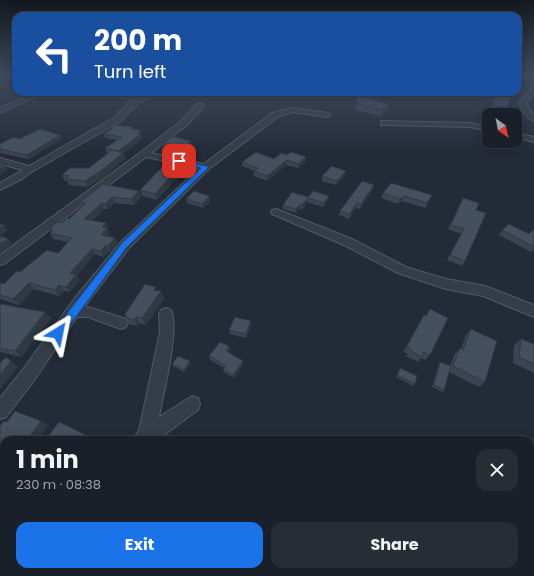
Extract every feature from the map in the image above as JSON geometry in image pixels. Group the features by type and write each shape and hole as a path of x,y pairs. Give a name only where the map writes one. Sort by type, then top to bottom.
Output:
{"street":[{"path":"0,111 22,101"},
{"path":"0,187 118,119 131,105 138,101"},
{"path":"524,101 524,108 534,119"},
{"path":"0,261 184,123 200,106"},
{"path":"0,411 27,377 74,311 124,245 206,167 275,115 293,110 328,115"},
{"path":"384,123 470,124 482,127"},
{"path":"522,137 534,140"},
{"path":"144,154 206,167"},
{"path":"0,161 30,169"},
{"path":"276,212 348,242 402,270 446,284 485,291 534,311"},
{"path":"74,311 89,312 121,323"},
{"path":"144,436 165,344 167,332 166,314"},
{"path":"147,436 192,404"}],"building":[{"path":"356,101 377,101 389,104 382,110 356,103"},
{"path":"494,101 509,101 506,108 493,105"},
{"path":"116,125 133,127 131,129 141,130 137,133 140,134 118,151 105,148 122,137 104,134"},
{"path":"40,129 60,135 27,155 0,149 0,144 14,137 19,139"},
{"path":"172,136 191,141 183,148 164,143"},
{"path":"112,150 123,153 102,170 85,181 65,179 69,176 62,175 70,168 89,168"},
{"path":"256,152 274,159 281,153 287,155 291,152 306,157 298,164 287,160 267,176 254,171 258,168 242,162"},
{"path":"165,164 181,167 155,194 140,190"},
{"path":"332,166 346,171 337,181 322,176"},
{"path":"362,181 374,185 361,204 357,203 350,214 340,211"},
{"path":"391,183 432,195 427,203 404,196 400,199 383,193"},
{"path":"103,184 139,191 131,199 112,197 105,204 102,203 84,219 106,223 102,227 107,228 101,235 115,238 108,246 106,245 101,251 92,249 70,273 76,275 66,287 59,285 55,290 29,283 13,299 0,295 0,283 4,284 17,271 20,272 47,250 58,253 72,238 50,233 53,230 49,229 57,222 62,223 67,218 69,219 86,203 80,202"},
{"path":"194,191 210,196 202,204 186,199"},
{"path":"313,191 329,196 324,203 308,198 296,209 283,205 292,192 308,197"},
{"path":"463,198 479,203 476,210 486,213 465,261 450,255 464,229 451,225"},
{"path":"509,224 529,234 534,229 534,247 502,230"},
{"path":"0,236 8,239 0,244"},
{"path":"145,284 156,287 154,290 161,291 142,318 136,317 134,320 126,317 125,314"},
{"path":"1,304 45,312 15,351 0,348"},
{"path":"430,309 448,318 430,355 424,352 422,357 410,350 411,348 407,346 424,315 426,316"},
{"path":"235,317 251,321 246,334 229,330"},
{"path":"471,329 497,341 485,382 453,366 460,348 463,350"},
{"path":"521,339 534,344 534,364 519,357"},
{"path":"220,342 229,346 226,351 243,361 233,375 223,369 226,366 209,356"},
{"path":"178,356 190,361 184,370 172,364"},
{"path":"6,357 11,361 0,375 0,363"},
{"path":"440,362 451,366 444,390 434,385"},
{"path":"400,368 417,376 415,384 397,375"},
{"path":"15,411 41,421 30,436 0,436 0,426 4,421 7,422"},
{"path":"59,422 88,436 48,436"}],"route":[{"path":"58,333 124,245 206,167 179,161"}]}
